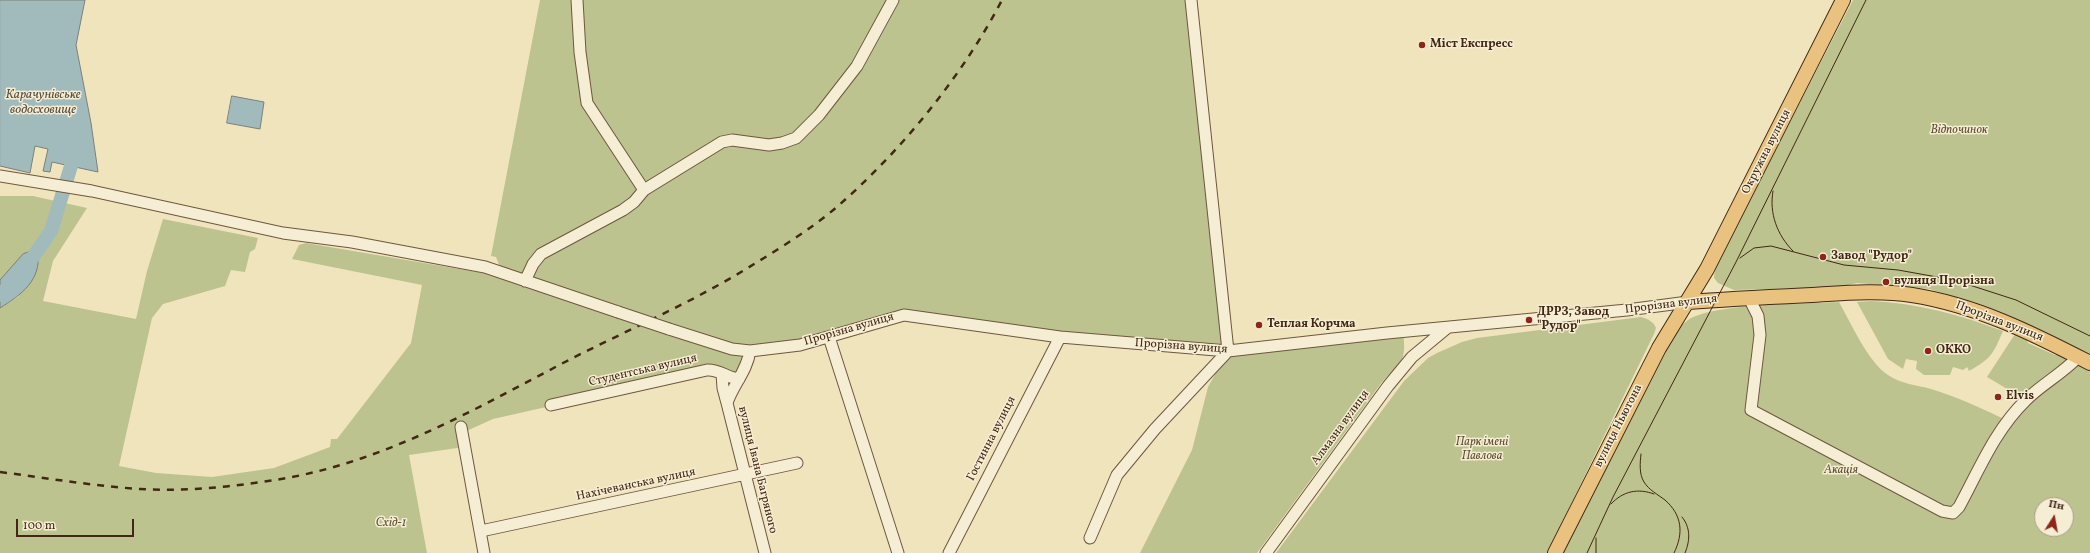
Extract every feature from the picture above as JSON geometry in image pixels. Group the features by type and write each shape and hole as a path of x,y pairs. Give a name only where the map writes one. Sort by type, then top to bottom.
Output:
{"main road":[{"name":"Окружна вулиця","path":"1688,302 1764,159 1843,0"},
{"name":"Прорізна вулиця","path":"1688,302 1860,292 1912,295 1951,303 1997,319 2064,349 2084,360"},
{"name":"вулиця Ньютона","path":"1555,553 1659,348 1688,302"}],"street":[{"path":"577,0 580,52 587,103 644,190"},
{"path":"525,280 532,264 541,254 623,210 634,202 644,190 722,142 732,140 769,145 782,144 796,138 819,115 857,66 893,0"},
{"path":"1090,538 1117,475 1154,429 1228,351 1191,0"},
{"name":"Прорізна вулиця","path":"0,176 92,191 283,233 352,242 477,265 732,349 750,351 794,346 904,315 1060,337 1228,351 1627,310 1688,302"},
{"name":"Прорізна вулиця","path":"1748,298 1758,316 1760,335 1751,410 1942,511 1953,513 1959,507 1997,434 2026,400 2068,368 2084,360"},
{"name":"Алмазна вулиця","path":"1266,553 1388,386 1412,357 1447,328"},
{"path":"830,337 898,553"},
{"name":"Гостинна вулиця","path":"949,553 1060,337"},
{"name":"вулиця Івана Багряного","path":"750,351 745,371 739,379 727,403 765,553"},
{"name":"Студентська вулиця","path":"551,405 708,370 715,370 730,378 739,379"},
{"path":"722,374 723,388 727,403"},
{"path":"461,427 484,553"},
{"name":"Нахічеванська вулиця","path":"481,531 797,463"}],"green space":[{"name":"Схід-1","path":"540,0 1191,0 1228,351 904,315 829,337 750,351 739,379 715,369 493,419 462,433 464,447 409,455 427,553 0,553 0,308 19,296 0,280 0,196 33,196 87,208 53,261 43,301 136,319 147,271 163,219 258,238 255,249 250,252 245,272 231,270 225,286 163,304 152,318 119,466 156,473 212,477 274,468 330,447 331,439 337,439 411,343 422,285 292,259 299,245 306,243 483,273 615,317 629,310 501,270 496,257 491,256"},
{"name":"Відпочинок","path":"1853,0 2090,0 2090,356 2009,316 1930,289 1857,283 1839,287 1734,290 1718,283 1714,278 1715,267"},
{"path":"1871,301 1922,307 1971,320 2003,331 1991,355 1969,371 1967,367 1963,370 1953,367 1950,375 1924,375 1916,369 1917,361 1906,359 1903,369 1888,359 1857,302"},
{"name":"Акація","path":"1839,302 1867,352 1888,375 1904,382 1951,396 2008,421 2026,400 1987,377 2017,331 2025,335 2028,343 2055,355 2069,352 2090,363 2090,553 1561,553 1659,358 1679,328 1688,320 1700,314 1717,310 1783,304"},
{"name":"Парк імені Павлова","path":"1641,317 1652,322 1656,328 1654,334 1547,553 1276,553 1404,381 1428,358 1462,342 1477,338"},
{"path":"1403,332 1404,342 1404,350 1401,361 1382,382 1257,553 1140,553 1192,450 1208,387 1228,351"}],"water":[{"name":"Карачунівське водосховище","path":"0,0 85,0 76,45 91,123 98,172 52,162 50,172 43,171 48,149 35,146 30,173 0,166"},
{"path":"232,96 264,102 260,129 227,123"},
{"path":"35,250 38,252 38,262 33,279 22,292 0,308 0,280 23,254"}],"waterway":[{"path":"0,295 19,277 51,231 71,166"}],"tram line":[{"path":"1587,553 1613,497 1736,262 1866,0"},
{"path":"1773,191 1773,215 1779,231 1787,245 1793,251"},
{"path":"1740,258 1754,248 1771,246 1844,265 1898,270 1954,280 2016,300 2090,336"},
{"path":"1641,454 1640,465 1642,479 1651,490 1671,506 1678,518 1680,531 1674,553"},
{"path":"1611,504 1621,496 1631,492 1642,491 1654,494"},
{"path":"1682,517 1687,526 1689,535 1685,553"},
{"path":"1596,538 1596,553"}],"railway":[{"path":"0,472 122,488 158,490 214,488 251,484 324,470 359,459 394,446 463,415 563,363 701,295 758,262 816,223 838,206 862,184 908,136 950,83 969,56 1002,0"}],"place":[{"name":"Міст Експресс","path":"1422,45"},
{"name":"Завод \"Рудор\"","path":"1823,257"},
{"name":"вулиця Прорізна","path":"1886,282"},
{"name":"ДРРЗ, Завод \"Рудор\"","path":"1529,320"},
{"name":"Теплая Корчма","path":"1259,325"},
{"name":"ОККО","path":"1928,351"},
{"name":"Elvis","path":"1998,397"}]}
